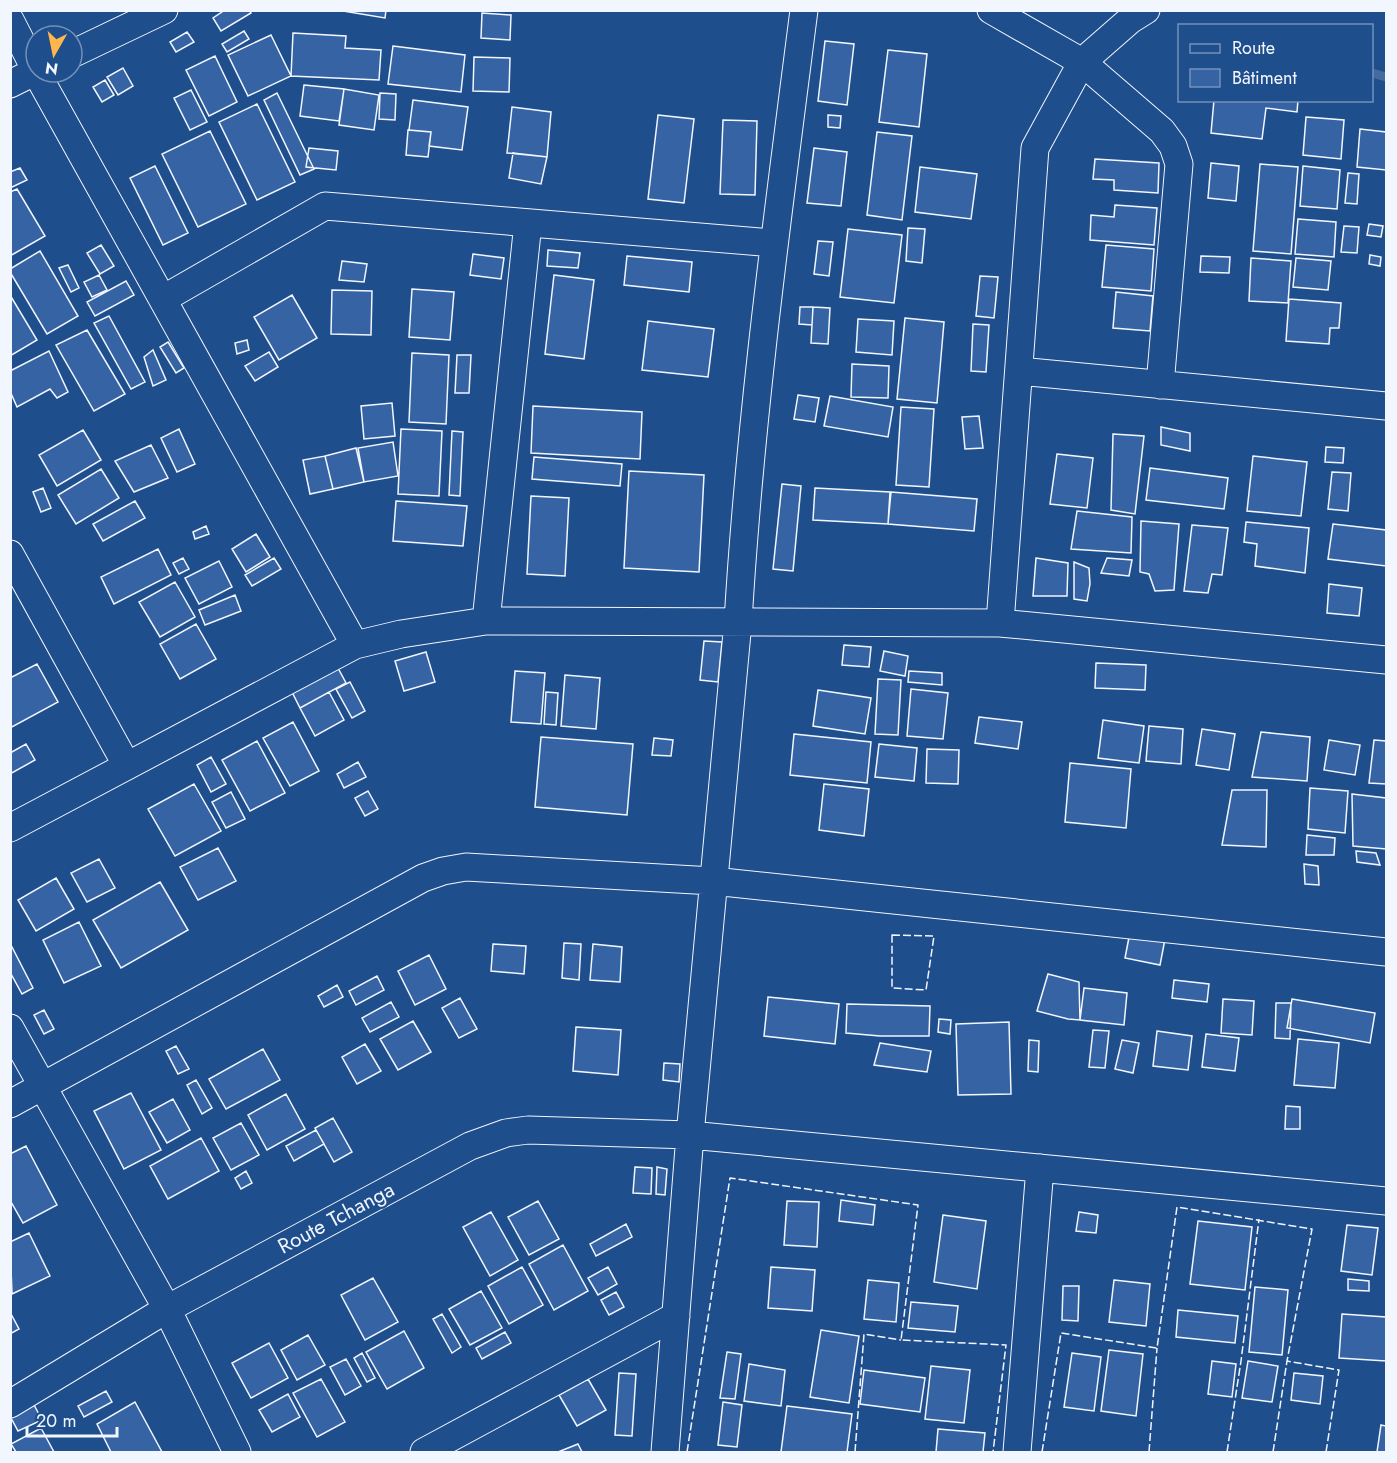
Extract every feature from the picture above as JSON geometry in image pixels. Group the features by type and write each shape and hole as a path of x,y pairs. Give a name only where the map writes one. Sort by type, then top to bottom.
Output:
{"street":[{"path":"84,48 164,10"},
{"path":"665,1452 690,1135 738,622 742,557 774,243 804,10"},
{"path":"991,10 1082,62 1162,131 1173,146 1179,164 1160,385"},
{"path":"1000,624 1035,148 1082,62 1130,20 1146,10"},
{"path":"10,21 24,48"},
{"path":"10,84 24,77"},
{"path":"43,84 355,645"},
{"path":"163,299 326,206 774,243"},
{"path":"486,621 528,223"},
{"path":"1019,370 1386,406"},
{"path":"10,554 127,766"},
{"path":"10,828 355,645 400,634 486,621 1000,624 1386,660"},
{"path":"10,1104 423,878 443,871 466,867 714,881 1386,952"},
{"path":"10,1028 167,1310 237,1452"},
{"name":"Route Tchanga","path":"10,1404 167,1310 484,1140 506,1133 528,1130 690,1135 1386,1201"},
{"path":"1017,1452 1040,1168"},
{"path":"424,1452 676,1316"}],"building":[{"path":"225,10 249,10 251,13 221,31 213,18"},
{"path":"337,10 386,10 385,18"},
{"path":"482,13 511,15 510,40 481,38"},
{"path":"244,31 249,39 227,52 222,44"},
{"path":"187,32 194,42 176,52 170,42"},
{"path":"293,33 346,36 345,48 381,50 379,80 291,76"},
{"path":"271,35 291,76 248,96 228,55"},
{"path":"825,41 854,44 847,105 818,101"},
{"path":"393,46 465,55 461,92 388,84"},
{"path":"888,50 927,54 919,127 879,122"},
{"path":"215,56 237,102 209,116 186,70"},
{"path":"474,57 510,58 509,92 473,91"},
{"path":"123,68 133,86 118,95 107,77"},
{"path":"105,80 114,95 102,102 93,87"},
{"path":"304,85 344,89 339,121 300,116"},
{"path":"344,89 379,95 374,130 339,125"},
{"path":"191,90 207,122 190,130 174,98"},
{"path":"277,93 314,169 300,175 264,100"},
{"path":"380,93 396,94 395,120 379,119"},
{"path":"413,100 468,107 462,150 429,146 431,132 409,130"},
{"path":"1214,102 1298,102 1297,112 1266,108 1262,139 1211,133"},
{"path":"257,104 295,182 257,200 219,122"},
{"path":"512,107 551,112 547,157 507,153"},
{"path":"658,115 694,119 684,203 648,199"},
{"path":"828,115 841,116 840,128 828,127"},
{"path":"1306,117 1344,120 1341,159 1303,155"},
{"path":"723,120 757,121 755,195 720,194"},
{"path":"1360,129 1386,132 1386,170 1357,167"},
{"path":"408,130 431,132 428,157 406,155"},
{"path":"210,131 246,204 198,227 162,154"},
{"path":"877,132 912,136 902,220 867,215"},
{"path":"309,148 338,151 336,170 306,167"},
{"path":"814,148 847,152 841,206 807,203"},
{"path":"513,153 547,157 541,184 509,178"},
{"path":"1095,159 1159,163 1158,193 1114,190 1114,180 1093,179"},
{"path":"1211,163 1239,166 1236,201 1208,198"},
{"path":"1260,164 1298,167 1291,254 1253,251"},
{"path":"155,166 188,233 163,245 130,178"},
{"path":"1303,166 1340,170 1337,209 1300,206"},
{"path":"920,167 977,174 971,219 915,212"},
{"path":"20,168 27,180 10,188 10,172"},
{"path":"1348,173 1359,174 1357,204 1345,203"},
{"path":"17,189 45,236 10,256 10,192"},
{"path":"1115,205 1157,208 1154,245 1090,240 1091,215 1114,217"},
{"path":"1298,219 1336,222 1334,257 1295,254"},
{"path":"1369,224 1383,226 1381,237 1367,235"},
{"path":"1344,226 1359,227 1357,253 1341,252"},
{"path":"908,228 925,229 922,263 906,261"},
{"path":"848,229 902,235 894,303 840,297"},
{"path":"818,241 833,242 829,276 814,274"},
{"path":"101,245 114,266 100,274 87,253"},
{"path":"1106,245 1154,249 1151,291 1102,287"},
{"path":"548,250 580,253 578,268 547,266"},
{"path":"40,251 78,316 47,334 10,272 10,269"},
{"path":"473,254 504,258 501,279 470,275"},
{"path":"1370,255 1381,257 1380,266 1369,264"},
{"path":"627,256 692,262 689,292 624,285"},
{"path":"1201,256 1230,257 1229,273 1200,272"},
{"path":"1251,258 1291,261 1288,303 1249,301"},
{"path":"1296,258 1331,261 1328,290 1293,287"},
{"path":"342,261 367,264 364,282 339,280"},
{"path":"68,265 79,288 71,292 59,268"},
{"path":"99,275 107,290 92,297 84,282"},
{"path":"554,275 594,280 584,359 545,354"},
{"path":"980,276 998,277 994,318 976,316"},
{"path":"126,281 134,295 95,316 87,302"},
{"path":"412,289 454,292 450,340 409,337"},
{"path":"332,290 372,291 371,335 331,334"},
{"path":"1116,292 1153,296 1150,331 1113,328"},
{"path":"10,295 37,340 10,356"},
{"path":"292,295 317,338 279,360 254,317"},
{"path":"1289,299 1341,303 1339,328 1330,328 1329,344 1286,341"},
{"path":"800,307 813,307 812,325 799,324"},
{"path":"813,307 830,308 828,344 811,343"},
{"path":"109,316 145,382 131,389 94,323"},
{"path":"905,318 944,322 937,403 897,399"},
{"path":"858,319 894,321 892,355 856,352"},
{"path":"648,321 714,329 708,377 642,370"},
{"path":"973,324 989,325 986,372 971,371"},
{"path":"87,330 125,394 94,411 56,345"},
{"path":"247,340 249,350 237,354 235,343"},
{"path":"168,342 184,368 176,373 160,347"},
{"path":"153,350 166,380 153,386 144,357"},
{"path":"49,351 68,392 57,398 50,389 17,407 10,391 10,371"},
{"path":"269,352 278,367 255,381 245,366"},
{"path":"412,353 449,355 446,424 409,422"},
{"path":"457,355 471,355 469,393 455,393"},
{"path":"852,364 889,366 888,398 851,397"},
{"path":"798,395 819,398 815,422 794,419"},
{"path":"830,396 893,407 888,437 824,426"},
{"path":"392,403 395,436 364,439 361,406"},
{"path":"533,406 642,412 640,459 531,453"},
{"path":"901,407 934,409 929,487 896,485"},
{"path":"979,416 983,448 965,449 962,417"},
{"path":"1161,427 1190,433 1190,451 1161,445"},
{"path":"179,429 195,464 177,472 161,438"},
{"path":"401,429 442,431 439,496 398,494"},
{"path":"83,430 101,460 57,486 39,455"},
{"path":"452,431 463,432 460,496 449,495"},
{"path":"1113,434 1144,436 1135,514 1111,510"},
{"path":"393,442 398,476 364,482 358,448"},
{"path":"151,445 168,478 134,492 115,461"},
{"path":"1326,447 1344,448 1343,463 1325,462"},
{"path":"356,448 364,482 333,489 325,456"},
{"path":"1057,454 1093,458 1087,508 1050,504"},
{"path":"325,456 333,489 310,494 303,460"},
{"path":"1253,456 1307,462 1301,516 1247,511"},
{"path":"534,457 622,464 620,486 532,479"},
{"path":"1150,468 1228,478 1224,509 1146,500"},
{"path":"101,469 119,498 76,524 58,495"},
{"path":"629,471 704,475 699,572 624,568"},
{"path":"1332,472 1351,473 1348,511 1328,509"},
{"path":"782,484 801,486 793,571 773,569"},
{"path":"43,488 51,508 41,512 33,492"},
{"path":"815,488 890,492 888,524 813,520"},
{"path":"891,492 977,499 974,531 888,524"},
{"path":"531,496 569,498 565,576 527,574"},
{"path":"135,501 145,518 103,541 93,524"},
{"path":"396,501 467,506 463,546 393,541"},
{"path":"1077,511 1132,517 1131,553 1071,549"},
{"path":"1141,521 1179,524 1174,590 1155,591 1149,574 1140,572"},
{"path":"1246,522 1309,528 1305,573 1255,566 1257,544 1244,542"},
{"path":"1333,524 1386,530 1386,566 1328,559"},
{"path":"1192,525 1228,528 1222,575 1212,574 1208,593 1184,591"},
{"path":"206,526 209,534 195,539 193,532"},
{"path":"256,534 270,557 246,572 232,549"},
{"path":"158,549 171,575 114,604 101,577"},
{"path":"183,558 189,569 179,574 173,563"},
{"path":"274,558 281,569 252,586 245,575"},
{"path":"1036,558 1068,563 1067,596 1033,596"},
{"path":"1107,558 1132,560 1129,576 1101,573"},
{"path":"219,561 232,587 199,604 185,578"},
{"path":"1074,562 1089,568 1090,584 1087,601 1074,599"},
{"path":"175,582 195,617 160,637 139,602"},
{"path":"1329,584 1362,588 1359,616 1327,613"},
{"path":"235,595 241,611 205,625 199,610"},
{"path":"196,624 216,659 180,679 160,644"},
{"path":"704,641 722,642 718,682 700,680"},
{"path":"844,645 871,647 869,667 842,665"},
{"path":"884,651 908,656 905,676 880,671"},
{"path":"426,652 435,682 404,691 395,661"},
{"path":"1096,663 1146,665 1145,690 1095,688"},
{"path":"37,664 58,702 10,728 10,678"},
{"path":"338,668 346,683 300,708 292,692"},
{"path":"515,671 545,673 541,724 511,722"},
{"path":"909,671 942,673 942,685 908,682"},
{"path":"565,675 600,678 596,729 561,726"},
{"path":"878,679 901,680 898,735 875,734"},
{"path":"350,682 365,711 352,718 336,689"},
{"path":"911,689 948,693 943,739 907,736"},
{"path":"818,690 871,698 865,734 813,726"},
{"path":"329,692 344,720 315,736 300,708"},
{"path":"546,692 558,693 556,725 544,724"},
{"path":"979,717 1022,722 1018,749 975,743"},
{"path":"1103,720 1144,726 1139,763 1098,758"},
{"path":"293,722 319,771 290,786 263,738"},
{"path":"1149,726 1183,729 1181,764 1146,761"},
{"path":"1202,729 1235,734 1229,770 1196,765"},
{"path":"1261,732 1310,737 1307,781 1252,777"},
{"path":"794,734 871,742 867,783 790,775"},
{"path":"541,737 633,744 627,815 535,807"},
{"path":"654,738 673,740 671,756 652,755"},
{"path":"1329,740 1360,745 1355,775 1324,770"},
{"path":"1374,740 1386,741 1386,784 1369,783"},
{"path":"257,741 285,793 250,811 222,760"},
{"path":"26,744 35,760 10,774 10,753"},
{"path":"879,744 917,748 914,781 875,777"},
{"path":"927,749 959,750 958,784 926,783"},
{"path":"211,757 226,784 211,792 197,765"},
{"path":"358,762 366,777 344,788 337,774"},
{"path":"1070,763 1131,769 1126,828 1065,822"},
{"path":"194,784 221,831 175,856 148,809"},
{"path":"824,784 869,789 864,836 819,830"},
{"path":"1310,788 1348,791 1345,833 1308,829"},
{"path":"1232,790 1267,790 1266,847 1222,845"},
{"path":"368,791 378,809 365,816 355,798"},
{"path":"231,792 245,819 226,828 212,802"},
{"path":"1352,794 1386,798 1386,849 1353,846"},
{"path":"1307,835 1335,838 1334,855 1306,855"},
{"path":"218,848 236,881 198,900 180,867"},
{"path":"1356,851 1376,853 1380,865 1357,862"},
{"path":"99,859 115,888 87,902 71,873"},
{"path":"1304,864 1318,866 1319,885 1305,884"},
{"path":"56,878 74,909 36,931 18,900"},
{"path":"160,882 188,930 121,968 93,920"},
{"path":"79,922 101,966 64,983 43,940"},
{"path":"1131,927 1166,934 1160,965 1125,958"},
{"path":"564,943 581,944 579,980 562,978"},
{"path":"493,944 526,946 524,974 491,971"},
{"path":"593,944 622,947 620,982 590,980"},
{"path":"12,947 33,988 22,994 10,972 10,948"},
{"path":"429,955 446,989 415,1005 398,971"},
{"path":"1048,974 1079,982 1080,1020 1037,1011"},
{"path":"377,976 384,990 356,1005 349,991"},
{"path":"1174,980 1209,984 1207,1002 1172,998"},
{"path":"337,985 343,997 324,1007 318,996"},
{"path":"1084,988 1127,993 1124,1025 1080,1020"},
{"path":"768,997 839,1004 835,1044 764,1036"},
{"path":"460,998 477,1029 459,1038 442,1008"},
{"path":"1223,999 1254,1001 1252,1035 1221,1033"},
{"path":"1292,999 1375,1013 1370,1043 1287,1028"},
{"path":"391,1002 399,1017 370,1032 362,1018"},
{"path":"1276,1003 1291,1003 1290,1039 1275,1038"},
{"path":"847,1004 930,1006 929,1036 846,1033"},
{"path":"44,1010 54,1029 44,1034 34,1015"},
{"path":"939,1019 951,1020 950,1034 938,1032"},
{"path":"413,1021 431,1052 398,1070 380,1039"},
{"path":"1009,1022 1011,1094 958,1095 956,1024"},
{"path":"576,1027 621,1030 618,1075 573,1071"},
{"path":"1093,1030 1109,1031 1105,1068 1089,1067"},
{"path":"1157,1031 1192,1036 1188,1070 1153,1066"},
{"path":"1206,1034 1239,1038 1235,1071 1202,1067"},
{"path":"1298,1039 1339,1043 1335,1088 1294,1085"},
{"path":"1029,1040 1039,1041 1038,1072 1028,1071"},
{"path":"1122,1040 1139,1043 1133,1073 1115,1069"},
{"path":"880,1043 931,1051 927,1072 874,1065"},
{"path":"365,1044 381,1071 357,1084 342,1057"},
{"path":"176,1046 189,1069 178,1074 166,1051"},
{"path":"263,1049 280,1080 226,1109 209,1079"},
{"path":"664,1063 680,1064 679,1082 663,1080"},
{"path":"196,1080 212,1108 202,1114 187,1085"},
{"path":"131,1093 161,1150 124,1169 94,1111"},
{"path":"286,1094 305,1129 267,1150 248,1115"},
{"path":"173,1099 190,1130 167,1143 149,1112"},
{"path":"1286,1106 1300,1107 1300,1129 1285,1129"},
{"path":"333,1118 352,1152 334,1162 315,1128"},
{"path":"241,1123 259,1155 231,1170 213,1138"},
{"path":"316,1130 324,1144 294,1161 286,1146"},
{"path":"201,1138 219,1171 168,1199 150,1166"},
{"path":"26,1146 57,1205 23,1223 10,1200 10,1154"},
{"path":"635,1167 652,1168 651,1194 633,1193"},
{"path":"657,1167 667,1169 665,1195 656,1194"},
{"path":"246,1171 252,1183 241,1189 235,1178"},
{"path":"841,1200 875,1205 873,1225 839,1221"},
{"path":"538,1201 559,1239 529,1255 508,1217"},
{"path":"787,1201 819,1202 817,1247 784,1245"},
{"path":"491,1212 518,1260 490,1276 463,1227"},
{"path":"1079,1212 1098,1215 1096,1233 1076,1231"},
{"path":"943,1215 986,1221 977,1289 934,1282"},
{"path":"1198,1221 1252,1227 1245,1290 1190,1284"},
{"path":"626,1224 632,1237 596,1256 590,1244"},
{"path":"1347,1225 1378,1228 1372,1275 1341,1271"},
{"path":"29,1233 50,1276 12,1294 10,1242"},
{"path":"563,1245 588,1291 554,1310 529,1264"},
{"path":"522,1267 543,1305 509,1324 488,1286"},
{"path":"608,1267 617,1284 598,1295 588,1278"},
{"path":"771,1267 815,1270 812,1311 768,1308"},
{"path":"373,1278 398,1322 365,1340 341,1295"},
{"path":"1348,1279 1369,1281 1369,1291 1348,1290"},
{"path":"868,1280 899,1283 896,1322 864,1319"},
{"path":"1114,1280 1150,1284 1146,1326 1109,1322"},
{"path":"1063,1286 1079,1286 1078,1321 1062,1320"},
{"path":"1255,1287 1288,1290 1282,1355 1249,1352"},
{"path":"481,1291 502,1328 470,1345 449,1309"},
{"path":"616,1292 624,1307 609,1315 601,1300"},
{"path":"911,1302 958,1306 955,1332 908,1328"},
{"path":"1178,1310 1238,1316 1235,1343 1176,1337"},
{"path":"10,1312 19,1329 10,1334"},
{"path":"442,1314 461,1347 452,1353 433,1319"},
{"path":"1342,1314 1386,1317 1386,1361 1339,1358"},
{"path":"821,1330 859,1336 849,1403 810,1397"},
{"path":"404,1331 424,1368 387,1389 366,1352"},
{"path":"505,1332 511,1343 482,1359 476,1348"},
{"path":"308,1335 325,1365 297,1380 281,1350"},
{"path":"269,1343 288,1378 251,1398 232,1363"},
{"path":"1109,1350 1143,1354 1136,1416 1101,1411"},
{"path":"727,1352 741,1354 735,1399 720,1398"},
{"path":"362,1353 375,1378 367,1382 354,1358"},
{"path":"1072,1353 1101,1357 1094,1411 1064,1407"},
{"path":"346,1359 361,1386 345,1395 330,1367"},
{"path":"1212,1361 1236,1364 1232,1397 1208,1394"},
{"path":"1248,1361 1278,1366 1272,1402 1242,1398"},
{"path":"749,1364 785,1370 781,1406 744,1401"},
{"path":"931,1366 970,1370 964,1423 925,1419"},
{"path":"864,1370 925,1378 920,1412 860,1404"},
{"path":"619,1373 636,1374 632,1436 615,1435"},
{"path":"1294,1373 1323,1376 1320,1404 1291,1400"},
{"path":"321,1379 345,1422 317,1437 293,1393"},
{"path":"588,1379 606,1410 577,1426 559,1395"},
{"path":"106,1391 112,1402 84,1417 78,1406"},
{"path":"288,1394 300,1417 272,1432 259,1410"},
{"path":"135,1402 162,1452 111,1452 97,1424"},
{"path":"723,1402 742,1405 737,1447 718,1445"},
{"path":"33,1403 42,1420 18,1431 10,1416"},
{"path":"787,1406 852,1414 847,1452 781,1452"},
{"path":"1381,1425 1386,1426 1386,1452 1377,1452"},
{"path":"41,1428 54,1452 16,1452 11,1444"},
{"path":"938,1429 985,1433 983,1452 936,1452"},
{"path":"578,1444 582,1452 558,1452"}],"waterway":[{"path":"1373,73 1386,77"}],"fence":[{"path":"892,935 934,936 926,990 892,988 892,935"},
{"path":"687,1452 730,1178 918,1205 901,1340 1006,1345 993,1452"},
{"path":"1042,1452 1061,1333 1157,1348 1177,1207 1312,1229 1287,1361 1339,1370 1326,1452"},
{"path":"1227,1452 1259,1219"},
{"path":"855,1452 864,1334 901,1340"},
{"path":"1149,1452 1157,1348"},
{"path":"1273,1452 1287,1361"}]}
